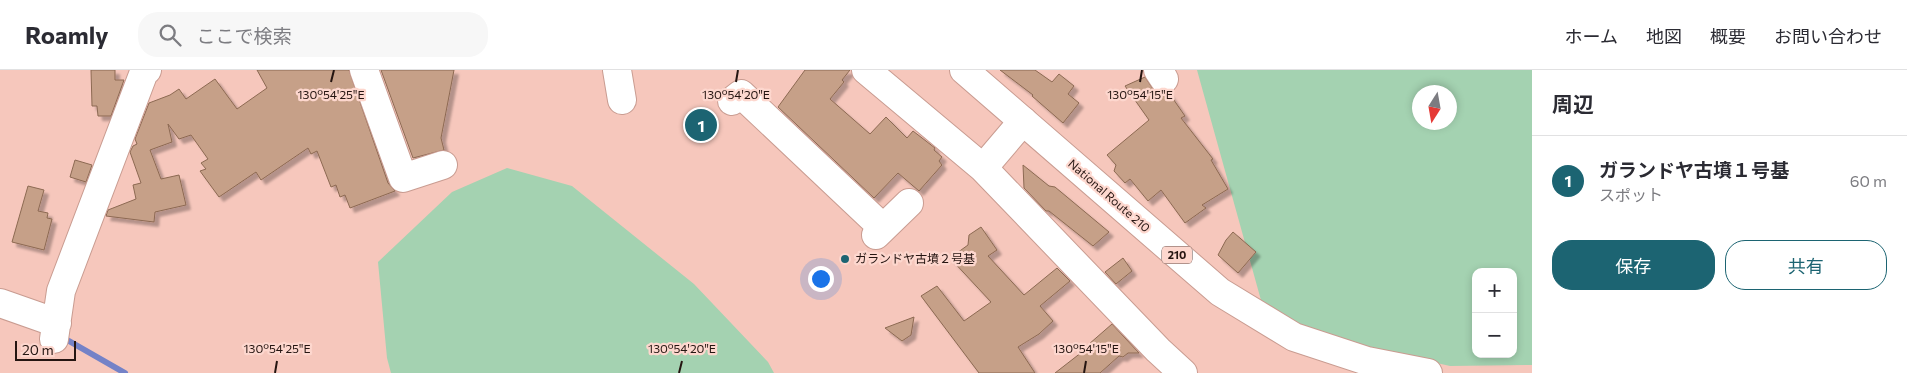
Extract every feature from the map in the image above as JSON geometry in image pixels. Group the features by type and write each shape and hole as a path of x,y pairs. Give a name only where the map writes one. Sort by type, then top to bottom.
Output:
{"main road":[{"path":"0,302 56,331 61,291 144,72 147,70"},
{"path":"364,70 403,178 443,165"},
{"path":"617,70 622,100"},
{"path":"866,70 983,168 1158,350 1183,373"},
{"name":"National Route 210","path":"964,70 1220,292 1294,337 1367,361 1428,373"},
{"path":"732,102 741,94 880,231 909,203"},
{"path":"983,168 1023,121"}],"green space":[{"path":"1197,70 1532,70 1532,365 1450,366 1349,343 1264,311"},
{"path":"507,168 572,186 694,284 768,362 774,373 391,373 387,358 378,262 452,192"}],"building":[{"path":"91,70 115,70 115,80 124,80 111,116 98,116 97,106 92,106"},
{"path":"257,70 349,70 388,183 395,191 350,208 345,195 340,197 336,185 331,187 317,151 311,154 308,148 261,180 256,172 219,197 200,171 206,169 201,163 208,159 191,135 179,139 168,124 172,142 150,150 161,179 179,175 186,205 155,212 154,222 106,216 108,210 136,199 133,185 141,183 130,152 133,146 137,144 135,139 149,103 170,95 179,89 186,99 215,79 237,109 267,88"},
{"path":"381,70 454,70 441,138 444,150 413,158"},
{"path":"805,70 850,70 842,80 844,82 830,99 870,134 886,117 907,138 913,131 935,148 934,150 942,157 939,161 942,165 919,191 898,173 874,198 778,107"},
{"path":"1000,70 1035,70 1052,82 1059,74 1074,86 1068,94 1079,103 1063,123 1033,95"},
{"path":"1145,77 1157,95 1169,93 1185,116 1181,118 1213,159 1211,160 1228,189 1202,205 1206,208 1185,223 1161,190 1148,201 1130,179 1125,183 1114,171 1116,165 1107,155 1149,120 1125,86"},
{"path":"75,160 92,165 86,182 70,177"},
{"path":"1023,165 1049,186 1055,187 1109,232 1093,246 1049,211 1046,211 1024,188"},
{"path":"28,186 44,190 38,211 48,213 47,218 52,219 44,250 12,242"},
{"path":"981,227 997,250 988,256 1024,295 1057,268 1070,281 1040,306 1053,321 1039,334 1018,347 1035,373 979,373 921,296 937,286 964,321 991,302 950,258 968,245 969,235"},
{"path":"1233,232 1256,252 1238,273 1218,255"},
{"path":"1123,258 1132,271 1116,284 1105,272"},
{"path":"914,317 911,335 902,341 885,328"},
{"path":"1112,324 1139,353 1128,353 1123,357 1119,356 1100,373 1055,373 1082,352"}],"waterway":[{"path":"62,337 125,373"}],"place":[{"name":"ガランドヤ古墳１号基","path":"701,125"},
{"name":"ガランドヤ古墳２号基","path":"845,259"}]}
